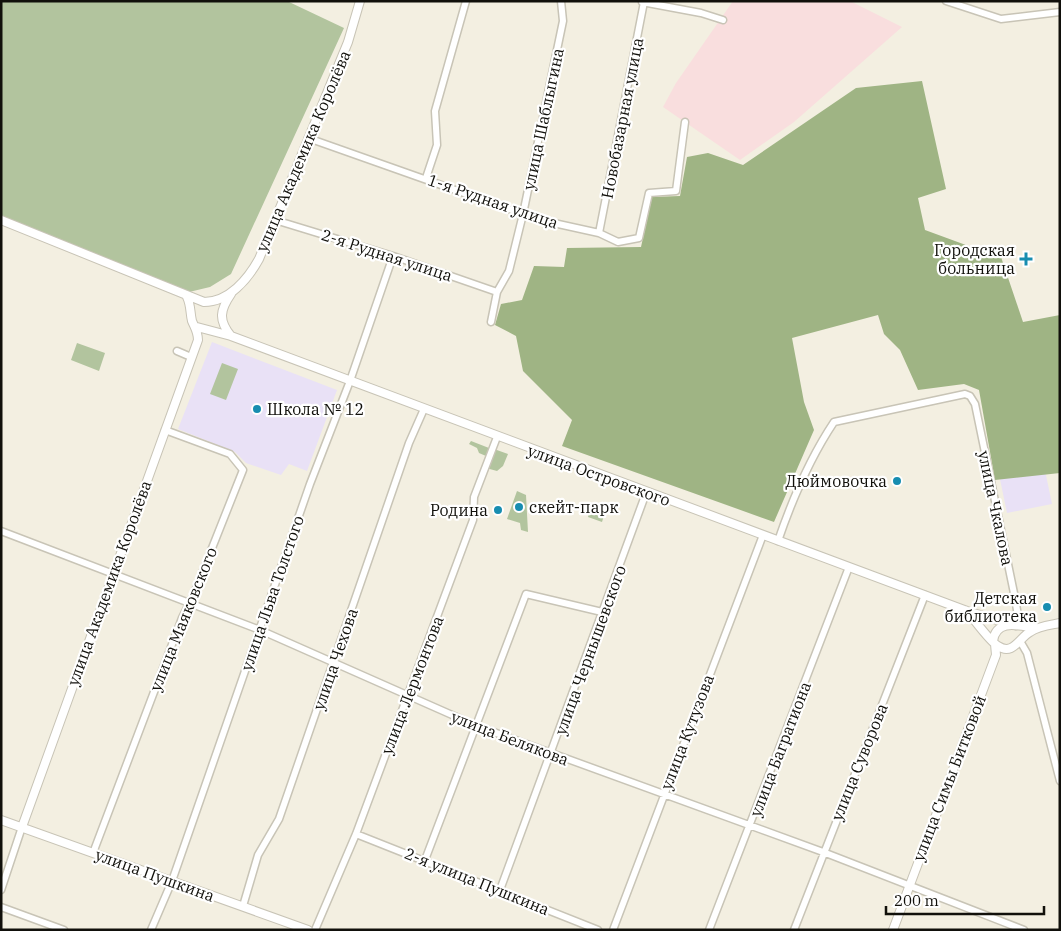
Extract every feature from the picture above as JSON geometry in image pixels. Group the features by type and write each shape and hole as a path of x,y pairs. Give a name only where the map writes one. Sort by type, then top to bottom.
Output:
{"street":[{"name":"улица Академика Королёва","path":"232,292 252,272 275,220 348,42 360,1"},
{"path":"426,178 437,145 435,111 466,1"},
{"name":"улица Шаблыгина","path":"490,322 497,292 509,271 523,214 563,21 561,1"},
{"path":"946,1 1001,19 1060,12"},
{"path":"643,2 701,13 723,20"},
{"name":"Новобазарная улица","path":"599,233 643,2"},
{"name":"1-я Рудная улица","path":"308,138 426,178 540,220 599,233 618,242 639,238 649,194 676,190 686,122"},
{"path":"1,220 187,297 208,302 220,317 231,336"},
{"name":"2-я Рудная улица","path":"275,220 394,256 497,292"},
{"name":"улица Льва Толстого","path":"151,930 172,881 310,484 350,381 394,256"},
{"path":"193,311 208,302 232,292"},
{"path":"198,340 210,330 220,317 232,292"},
{"path":"187,297 193,311 193,323 196,327 198,340"},
{"path":"196,327 210,330"},
{"name":"улица Островского","path":"210,330 231,336 925,596 1013,625 1036,628"},
{"name":"улица Академика Королёва","path":"22,827 198,340"},
{"path":"178,351 191,357"},
{"name":"улица Чкалова","path":"778,541 787,515 820,446 834,422 965,394 970,396 975,404 1015,598 1018,616 1013,625"},
{"name":"улица Чехова","path":"243,906 258,855 278,818 334,663 409,443 424,409"},
{"name":"улица Маяковского","path":"93,853 243,470 230,454 165,430"},
{"name":"улица Лермонтова","path":"315,930 356,834 473,520 474,497 497,436"},
{"name":"улица Чернышевского","path":"500,890 552,754 646,493"},
{"name":"улица Белякова","path":"1,531 260,630 407,697 477,726 824,852 1024,930"},
{"name":"улица Кутузова","path":"614,930 663,795 763,535"},
{"name":"улица Багратиона","path":"709,930 849,567"},
{"path":"425,860 526,594 602,612"},
{"name":"улица Суворова","path":"794,930 925,596"},
{"name":"улица Островского","path":"967,611 994,642"},
{"name":"улица Островского","path":"1020,641 1028,632 1036,628 1060,623"},
{"path":"996,655 994,642 1000,628 1013,625 1027,653 1060,781"},
{"path":"996,655 1003,648 1015,646 1020,641"},
{"path":"994,642 1003,648"},
{"name":"улица Симы Битковой","path":"893,930 996,655"},
{"name":"улица Пушкина","path":"1,820 308,930"},
{"path":"1,890 22,827"},
{"name":"2-я улица Пушкина","path":"356,834 598,930"},
{"path":"1,907 64,930"}],"shaded area":[{"path":"733,1 850,1 902,27 794,122 740,160 663,107 676,83"},
{"name":"Школа № 12","path":"212,342 337,390 307,471 289,464 281,475 246,463 235,452 178,429"},
{"path":"1035,422 1052,504 1007,513 990,431"}],"green space":[{"path":"1,1 287,1 344,28 231,274 210,287 189,292 185,296 1,218"},
{"path":"922,81 946,189 918,198 925,230 974,248 999,251 1023,322 1060,315 1060,473 995,480 979,390 964,384 918,390 900,350 884,334 878,315 792,338 804,402 814,430 774,522 562,446 572,420 523,371 516,336 495,325 501,304 522,300 534,266 564,267 567,248 641,247 652,197 680,196 687,157 708,153 743,165 856,88"},
{"path":"77,343 105,353 99,371 71,360"},
{"path":"222,363 238,369 226,400 210,394"},
{"path":"471,441 489,448 486,456 479,453 477,448 469,444"},
{"path":"494,449 508,454 503,466 497,471 486,468"},
{"name":"скейт-парк","path":"517,491 526,495 528,532 521,530 520,523 507,519"},
{"path":"591,507 605,512 602,522 588,517"}],"place":[{"name":"Городская больница","path":"1026,259"},
{"name":"Школа № 12","path":"257,409"},
{"name":"Дюймовочка","path":"897,481"},
{"name":"скейт-парк","path":"519,507"},
{"name":"Родина","path":"498,510"},
{"name":"Детская библиотека","path":"1047,607"}]}
